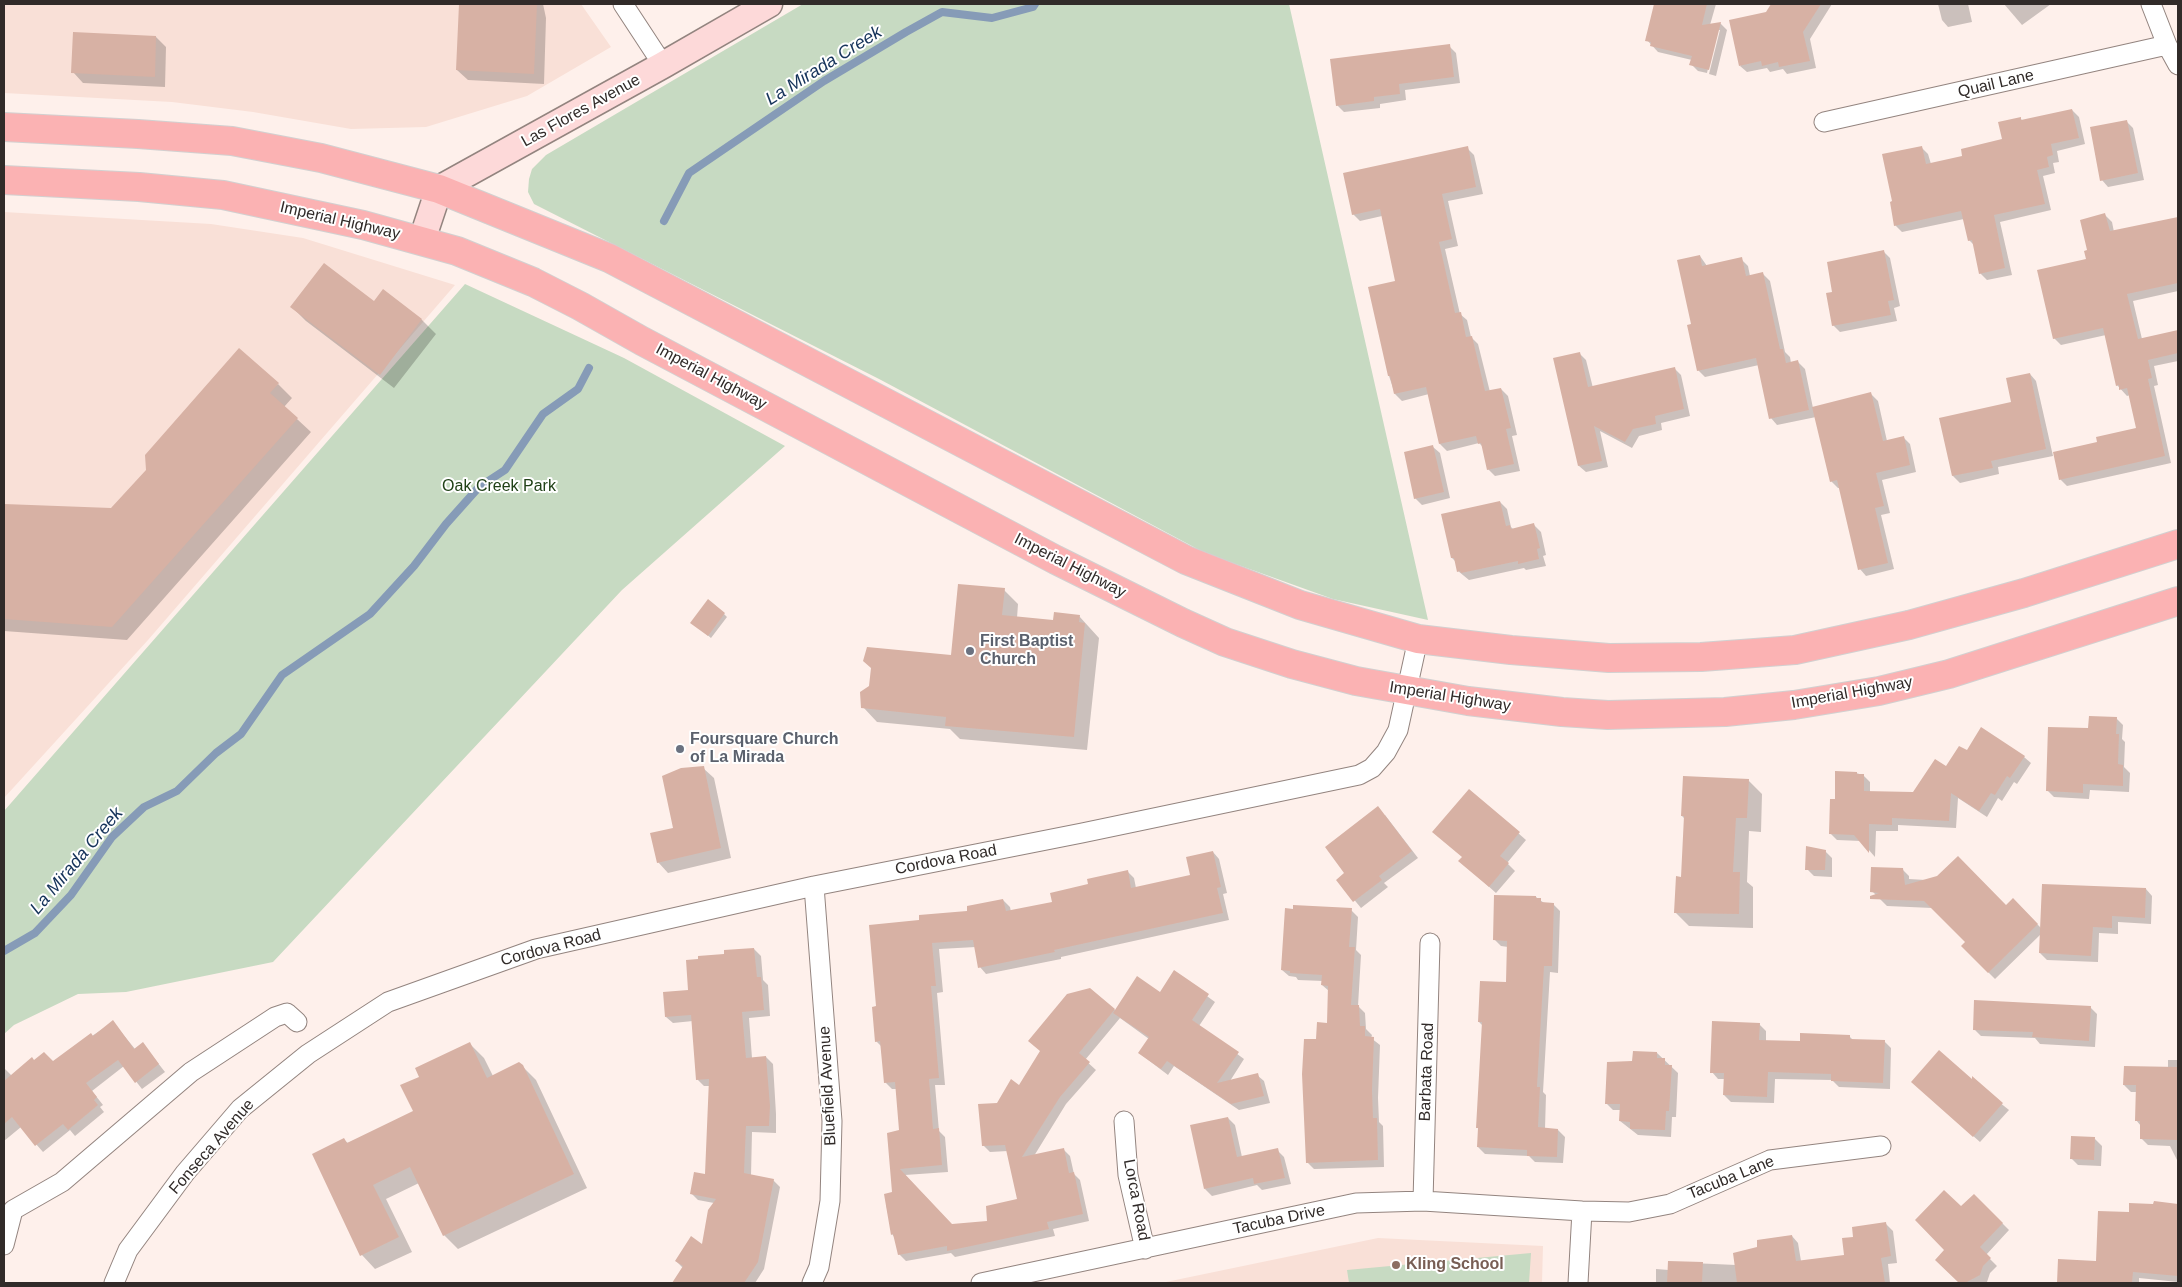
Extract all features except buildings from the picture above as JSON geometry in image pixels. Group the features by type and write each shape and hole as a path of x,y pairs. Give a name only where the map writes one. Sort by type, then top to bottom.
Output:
{"main road":[{"path":"4,127 232,141 321,158 439,189 609,258 1186,560 1300,605 1418,639 1512,650 1609,658 1701,657 1794,650 1909,625 2024,593 2178,544"},
{"name":"Imperial Highway","path":"4,180 139,187 223,195 363,225 457,251 532,282 564,298 1048,555 1183,624 1225,642 1292,664 1356,681 1511,707 1608,715 1725,712 1794,705 1879,691 1949,674 2178,601"}],"street":[{"path":"623,4 663,65"},
{"name":"Las Flores Avenue","path":"439,189 769,4"},
{"path":"2151,4 2167,45 2178,65"},
{"name":"Quail Lane","path":"1824,122 2167,45"},
{"path":"422,240 439,189"},
{"name":"Cordova Road","path":"388,1002 536,949 814,886 1082,833 1359,775 1372,768 1386,752 1398,730 1418,639"},
{"name":"Bluefield Avenue","path":"812,1283 820,1267 830,1201 832,1121 814,886"},
{"name":"Barbata Road","path":"1423,1201 1430,943"},
{"name":"Fonseca Avenue","path":"114,1283 128,1250 185,1173 240,1108 308,1054 388,1002"},
{"path":"4,1245 13,1210 62,1182 191,1072 275,1017 287,1013 297,1022"},
{"name":"Lorca Road","path":"1124,1121 1128,1175 1145,1249"},
{"name":"Tacuba Lane","path":"1582,1211 1629,1212 1670,1204 1770,1160 1881,1146"},
{"name":"Tacuba Drive","path":"981,1283 1356,1203 1423,1201 1582,1211"},
{"path":"1578,1283 1582,1211"}],"shaded area":[{"path":"4,4 581,4 611,47 527,96 426,127 351,129 253,112 172,102 4,93"},
{"path":"4,212 211,224 303,238 455,285 148,640 4,798"},
{"name":"Kling School","path":"1378,1238 1543,1246 1542,1283 1161,1283"}],"green space":[{"path":"803,4 1289,4 1428,620 1333,599 1205,553 881,380 534,204 528,192 529,179 532,169 546,155"},
{"name":"Oak Creek Park","path":"465,284 624,358 785,446 622,590 273,962 126,992 78,994 14,1025 4,1034 4,811"},
{"path":"1531,1253 1529,1283 1349,1283 1347,1270"}],"waterway":[{"name":"La Mirada Creek","path":"664,221 689,173 824,81 906,32 942,12 992,18 1033,7 1035,4"},
{"name":"La Mirada Creek","path":"4,951 35,933 71,895 112,837 144,807 177,791 216,753 241,734 282,675 370,614 414,566 446,524 479,487 505,470 543,414 578,389 589,368"}],"place":[{"name":"First Baptist Church","path":"970,651"},
{"name":"Foursquare Church of La Mirada","path":"680,749"},
{"name":"Kling School","path":"1396,1265"}]}
